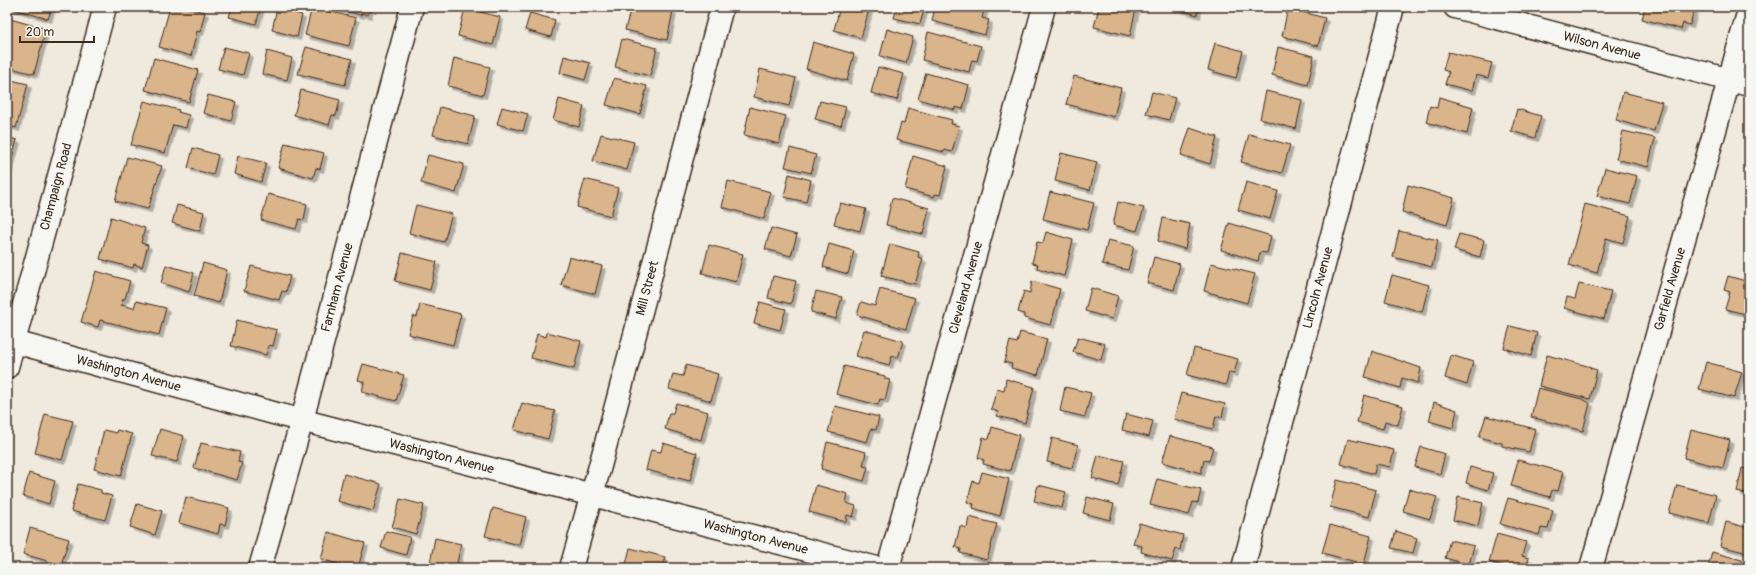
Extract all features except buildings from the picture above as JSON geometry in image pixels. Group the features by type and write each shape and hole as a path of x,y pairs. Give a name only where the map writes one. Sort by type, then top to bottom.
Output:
{"street":[{"name":"Champaign Road","path":"7,367 10,341 105,7"},
{"name":"Farnham Avenue","path":"260,568 302,420 412,7"},
{"name":"Mill Street","path":"571,568 722,7"},
{"name":"Cleveland Avenue","path":"888,568 1044,7"},
{"name":"Lincoln Avenue","path":"1243,568 1393,7"},
{"name":"Wilson Avenue","path":"1455,7 1739,82"},
{"name":"Garfield Avenue","path":"1591,568 1739,82 1749,10"},
{"name":"Washington Avenue","path":"10,341 302,420 877,568"}]}
